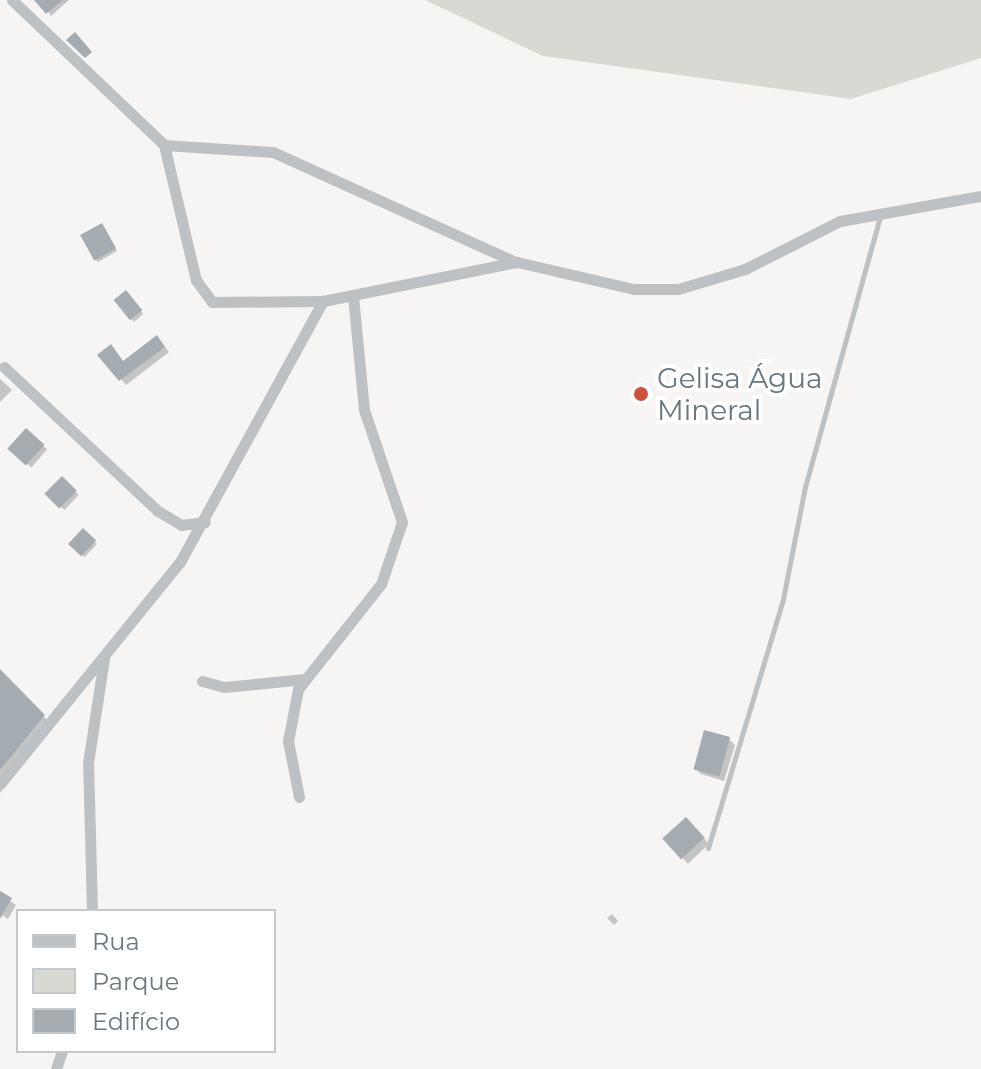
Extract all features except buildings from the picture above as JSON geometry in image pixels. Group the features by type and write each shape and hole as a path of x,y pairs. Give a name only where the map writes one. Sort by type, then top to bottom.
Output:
{"street":[{"path":"12,0 164,145 200,293 229,303 323,301 517,262"},
{"path":"164,145 273,152 517,262 634,289 678,289 745,269 820,228 882,211 981,196"},
{"path":"299,797 288,741 305,679 387,574 402,522 364,410 353,296"},
{"path":"0,784 205,522 323,301"},
{"path":"4,367 158,511 181,525 205,522"},
{"path":"92,909 88,763 106,650"},
{"path":"202,681 224,687 305,679"}],"lane":[{"path":"708,848 783,599 805,487 882,211"}],"green space":[{"path":"425,0 981,0 981,58 851,99 543,56"}],"place":[{"name":"Gelisa Água Mineral","path":"641,394"}]}
